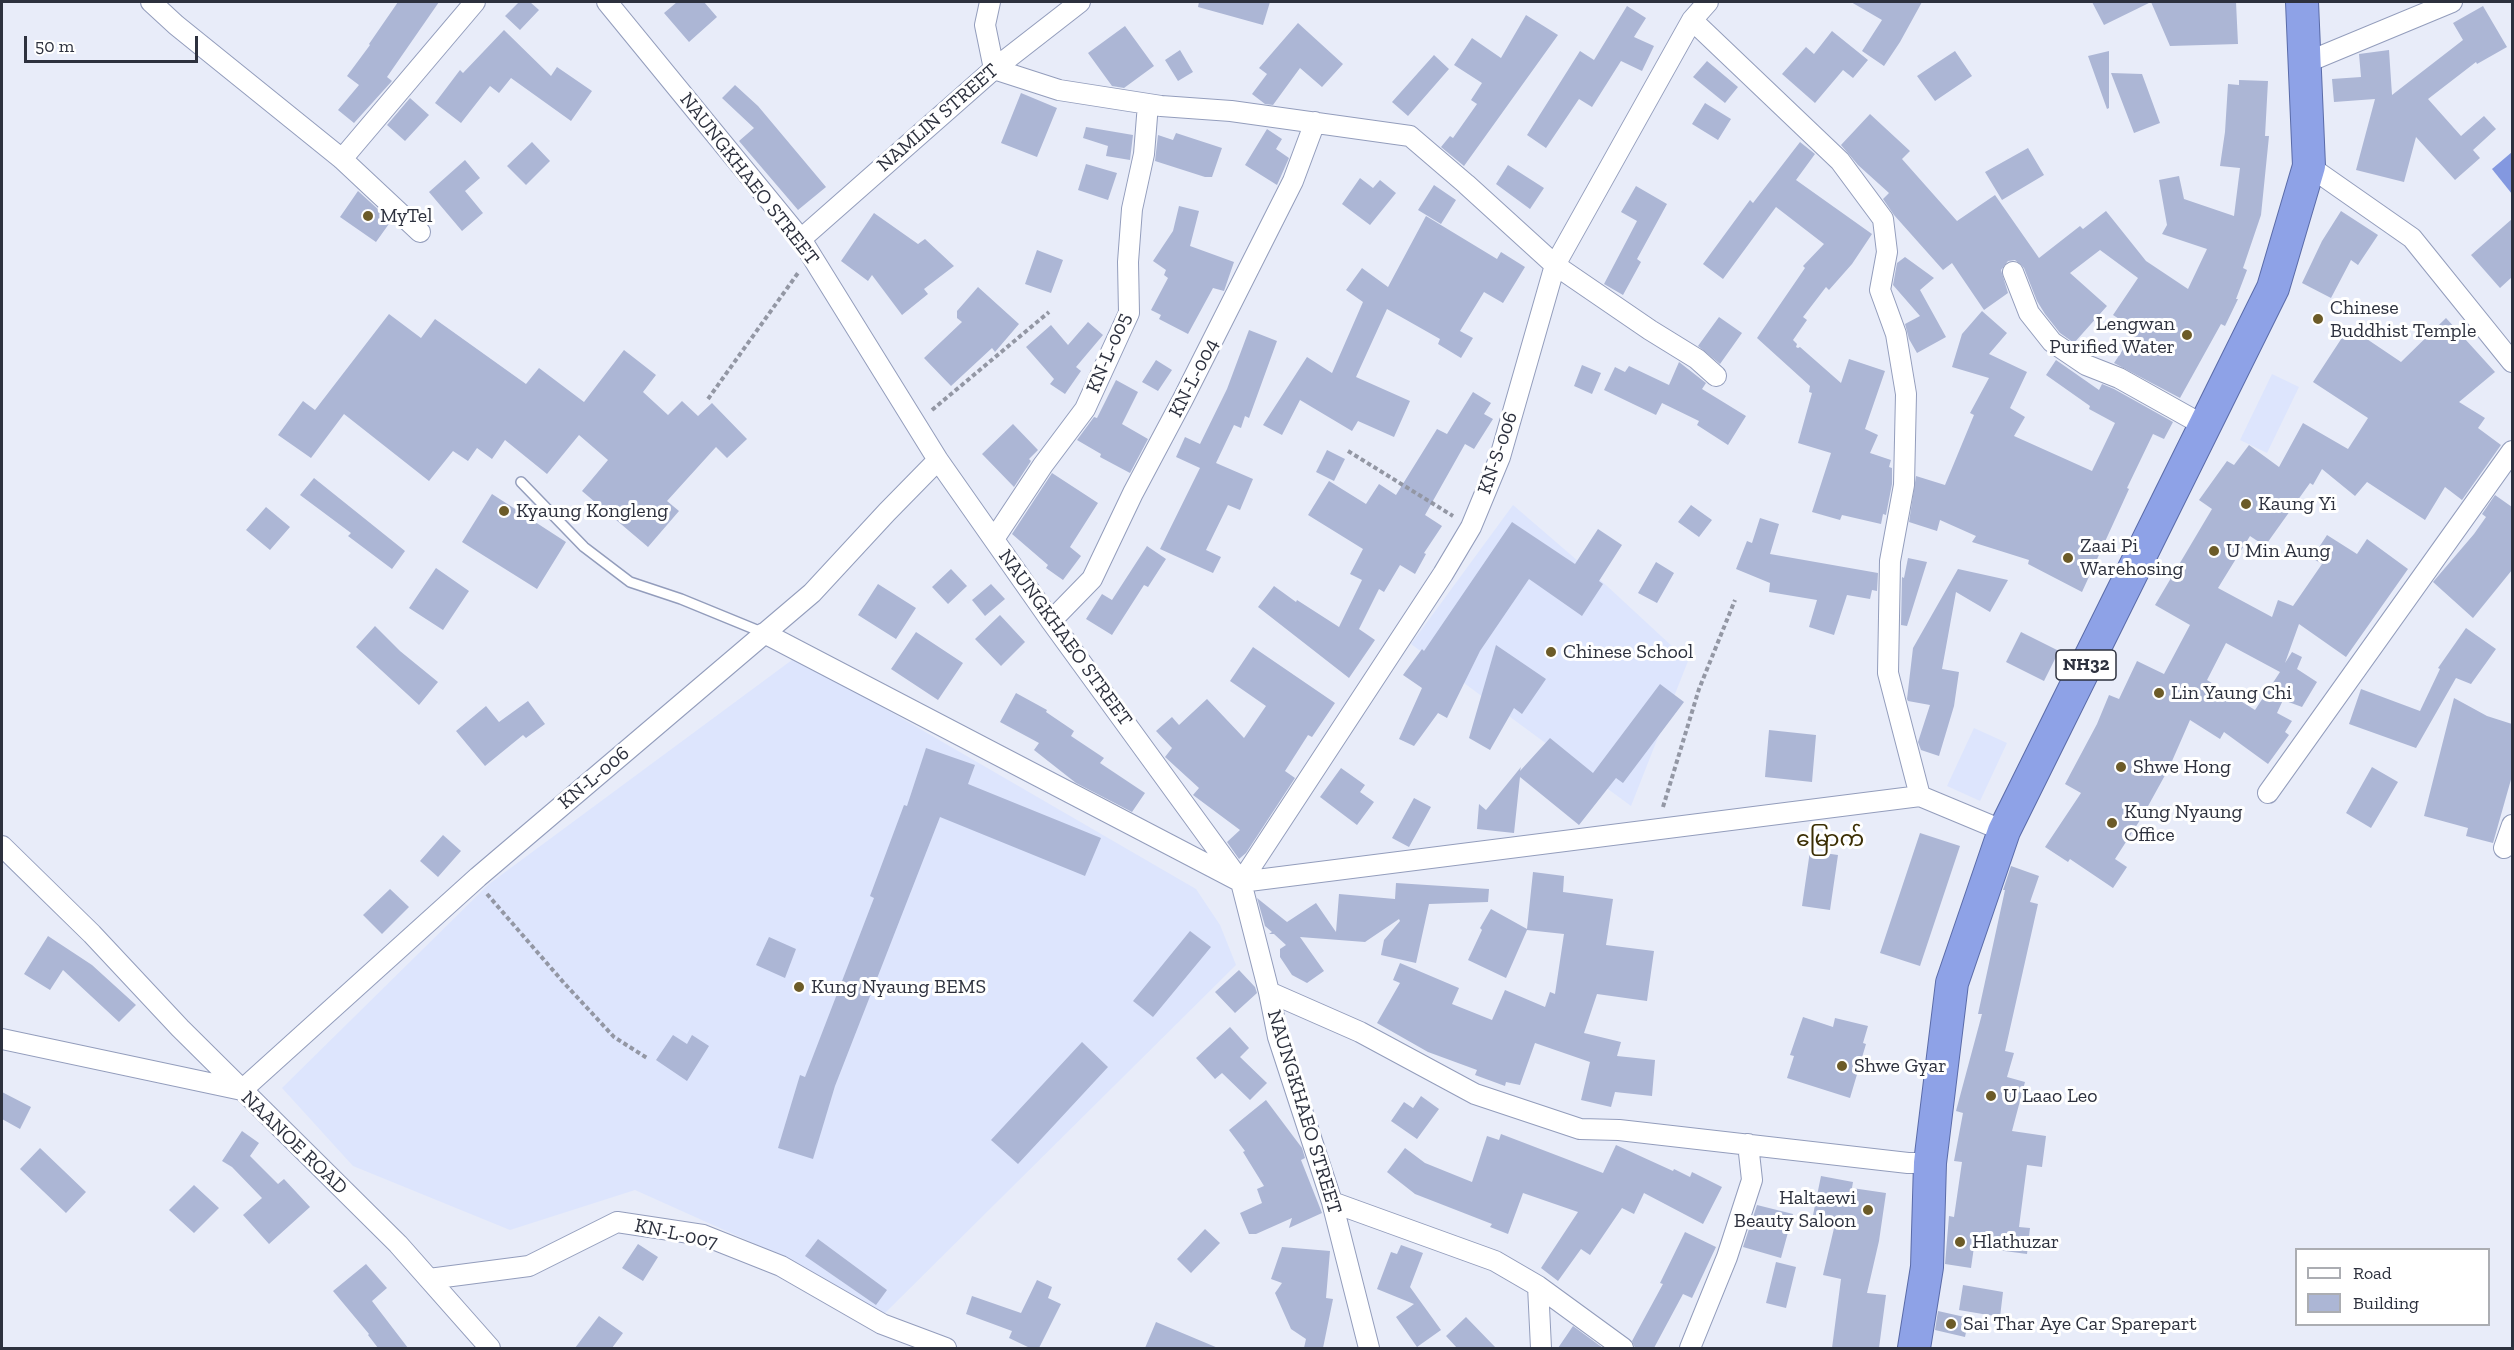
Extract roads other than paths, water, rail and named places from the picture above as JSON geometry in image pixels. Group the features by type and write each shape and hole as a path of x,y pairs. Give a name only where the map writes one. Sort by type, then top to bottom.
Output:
{"highway":[{"name":"NH32","path":"1914,1348 1927,1267 1930,1163 1952,983 2004,831 2203,425 2273,288 2309,166 2302,2"}],"street":[{"path":"151,2 176,25 342,159 420,232"},
{"path":"342,159 476,2"},
{"name":"NAUNGKHAEO STREET","path":"607,2 806,247 938,460 1051,621 1241,882 1278,1037 1332,1202 1370,1348"},
{"path":"990,2 985,25 994,69 1059,90 1148,104 1315,122 1410,136 1555,265 1650,330 1697,358 1716,376"},
{"name":"NAMLIN STREET","path":"806,247 994,69 1080,2"},
{"name":"KN-S-006","path":"1241,882 1472,527 1500,457 1555,265 1692,20 1708,2"},
{"path":"2305,63 2452,2"},
{"path":"1692,20 1840,161 1883,219 1887,252 1880,290 1896,334 1906,394 1904,485 1890,561 1888,673 1920,796"},
{"name":"KN-L-005","path":"994,539 1084,409 1129,313 1128,262 1132,209 1144,154 1148,104"},
{"name":"KN-L-004","path":"1051,621 1092,579 1133,493 1288,191 1315,122"},
{"path":"2309,166 2412,238 2512,362"},
{"path":"2013,272 2029,313 2052,342 2086,365 2119,378 2203,425"},
{"path":"2268,793 2512,451"},
{"name":"KN-L-006","path":"242,1089 478,877 812,593 886,512 938,460"},
{"path":"764,633 1241,882 1920,796 2004,831"},
{"path":"2504,848 2512,825"},
{"path":"2,846 92,934 180,1028 242,1089"},
{"path":"1269,992 1360,1032 1475,1094 1581,1129 1619,1130 1908,1163 1930,1163"},
{"name":"NAANOE ROAD","path":"2,1039 242,1089 398,1244 490,1348"},
{"path":"1690,1348 1727,1257 1752,1180 1748,1144"},
{"path":"1332,1202 1495,1261 1538,1286 1623,1348"},
{"name":"KN-L-007","path":"429,1280 529,1266 617,1222 703,1235 781,1266 882,1324 945,1348"},
{"path":"1538,1286 1542,1348"}],"lane":[{"path":"521,482 584,547 630,582 681,599 764,633"}],"water":[{"path":"2512,152 2512,194 2492,169"}],"place":[{"name":"MyTel","path":"368,216"},
{"name":"Chinese Buddhist Temple","path":"2318,319"},
{"name":"Lengwan Purified Water","path":"2187,335"},
{"name":"Kaung Yi","path":"2246,504"},
{"name":"Kyaung Kongleng","path":"504,511"},
{"name":"U Min Aung","path":"2214,551"},
{"name":"Zaai Pi Warehosing","path":"2068,558"},
{"name":"Chinese School","path":"1551,652"},
{"name":"Lin Yaung Chi","path":"2159,693"},
{"name":"Shwe Hong","path":"2121,767"},
{"name":"Kung Nyaung Office","path":"2112,823"},
{"name":"Kung Nyaung BEMS","path":"799,987"},
{"name":"Shwe Gyar","path":"1842,1066"},
{"name":"U Laao Leo","path":"1991,1096"},
{"name":"Haltaewi Beauty Saloon","path":"1868,1210"},
{"name":"Hlathuzar","path":"1960,1242"},
{"name":"Sai Thar Aye Car Sparepart","path":"1951,1324"}],"district":[{"name":"မြောက်","path":"1830,840"}]}
